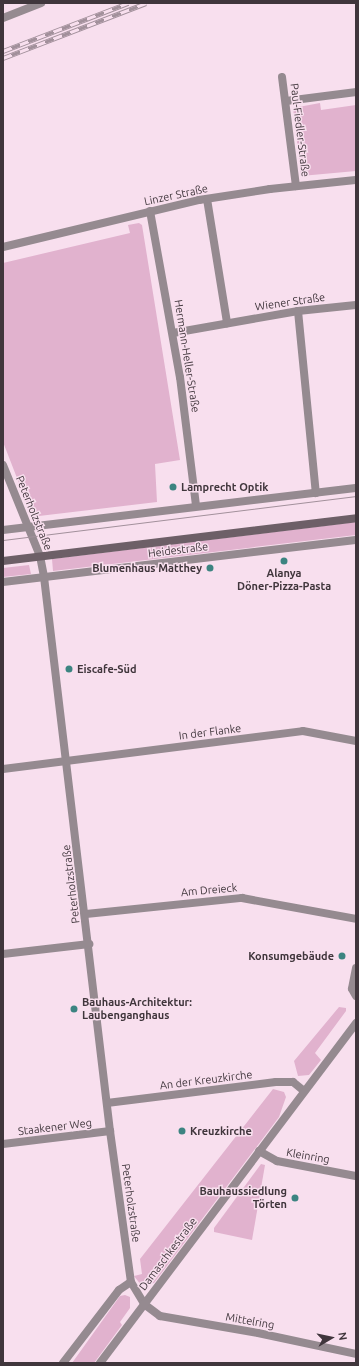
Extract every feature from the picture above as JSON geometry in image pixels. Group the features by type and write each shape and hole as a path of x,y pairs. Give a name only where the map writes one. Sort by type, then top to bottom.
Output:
{"street":[{"path":"3,18 41,3"},
{"name":"Paul-Fiedler-Straße","path":"282,77 296,186"},
{"path":"286,101 356,92"},
{"name":"Linzer Straße","path":"3,247 150,211 207,199 296,186 356,180"},
{"path":"207,199 227,323"},
{"name":"Hermann-Heller-Straße","path":"150,211 173,333 196,506"},
{"name":"Wiener Straße","path":"173,333 298,311 356,305"},
{"path":"298,311 316,493"},
{"name":"Peterholzstraße","path":"3,465 27,528 40,556 44,577 86,914 110,1131 131,1282 144,1304"},
{"path":"3,530 356,488"},
{"name":"Heidestraße","path":"3,561 356,518"},
{"name":"Heidestraße","path":"3,582 356,540"},
{"name":"In der Flanke","path":"3,769 303,731 356,741"},
{"name":"Am Dreieck","path":"86,914 242,898 356,919"},
{"path":"3,954 89,944"},
{"path":"356,968 352,989 356,996"},
{"name":"Damaschkestraße","path":"100,1363 356,1023"},
{"name":"An der Kreuzkirche","path":"107,1103 276,1082 293,1082 304,1091"},
{"name":"Staakener Weg","path":"3,1144 110,1131"},
{"name":"Kleinring","path":"259,1151 277,1161 356,1176"},
{"name":"Damaschkestraße","path":"63,1363 119,1290 131,1282"},
{"name":"Mittelring","path":"144,1304 160,1316 258,1333 356,1354"}],"shaded area":[{"path":"320,103 321,110 356,105 356,171 301,176 293,108"},
{"path":"139,223 142,225 180,460 155,464 157,502 39,516 31,514 3,442 3,263 130,233 128,225"},
{"path":"356,522 356,535 53,571 52,559"},
{"path":"29,565 31,574 3,577 3,568"},
{"path":"339,1007 346,1008 346,1011 315,1053 321,1060 309,1075 298,1076 294,1061"},
{"path":"273,1089 284,1092 286,1097 279,1117 154,1283 141,1285 134,1276 142,1274 140,1259"},
{"path":"261,1164 265,1165 252,1240 214,1232 214,1228"},
{"path":"125,1295 130,1297 130,1308 120,1322 122,1325 94,1363 72,1363 120,1296"}],"tram line":[{"path":"3,540 356,496"}],"railway":[{"path":"3,51 128,3"},
{"path":"3,58 146,3"}],"place":[{"name":"Lamprecht Optik","path":"173,487"},
{"name":"Alanya Döner-Pizza-Pasta","path":"284,561"},
{"name":"Blumenhaus Matthey","path":"210,568"},
{"name":"Eiscafe-Süd","path":"69,669"},
{"name":"Konsumgebäude","path":"342,956"},
{"name":"Bauhaus-Architektur: Laubenganghaus","path":"74,1009"},
{"name":"Kreuzkirche","path":"182,1131"},
{"name":"Bauhaussiedlung Törten","path":"295,1198"}]}
